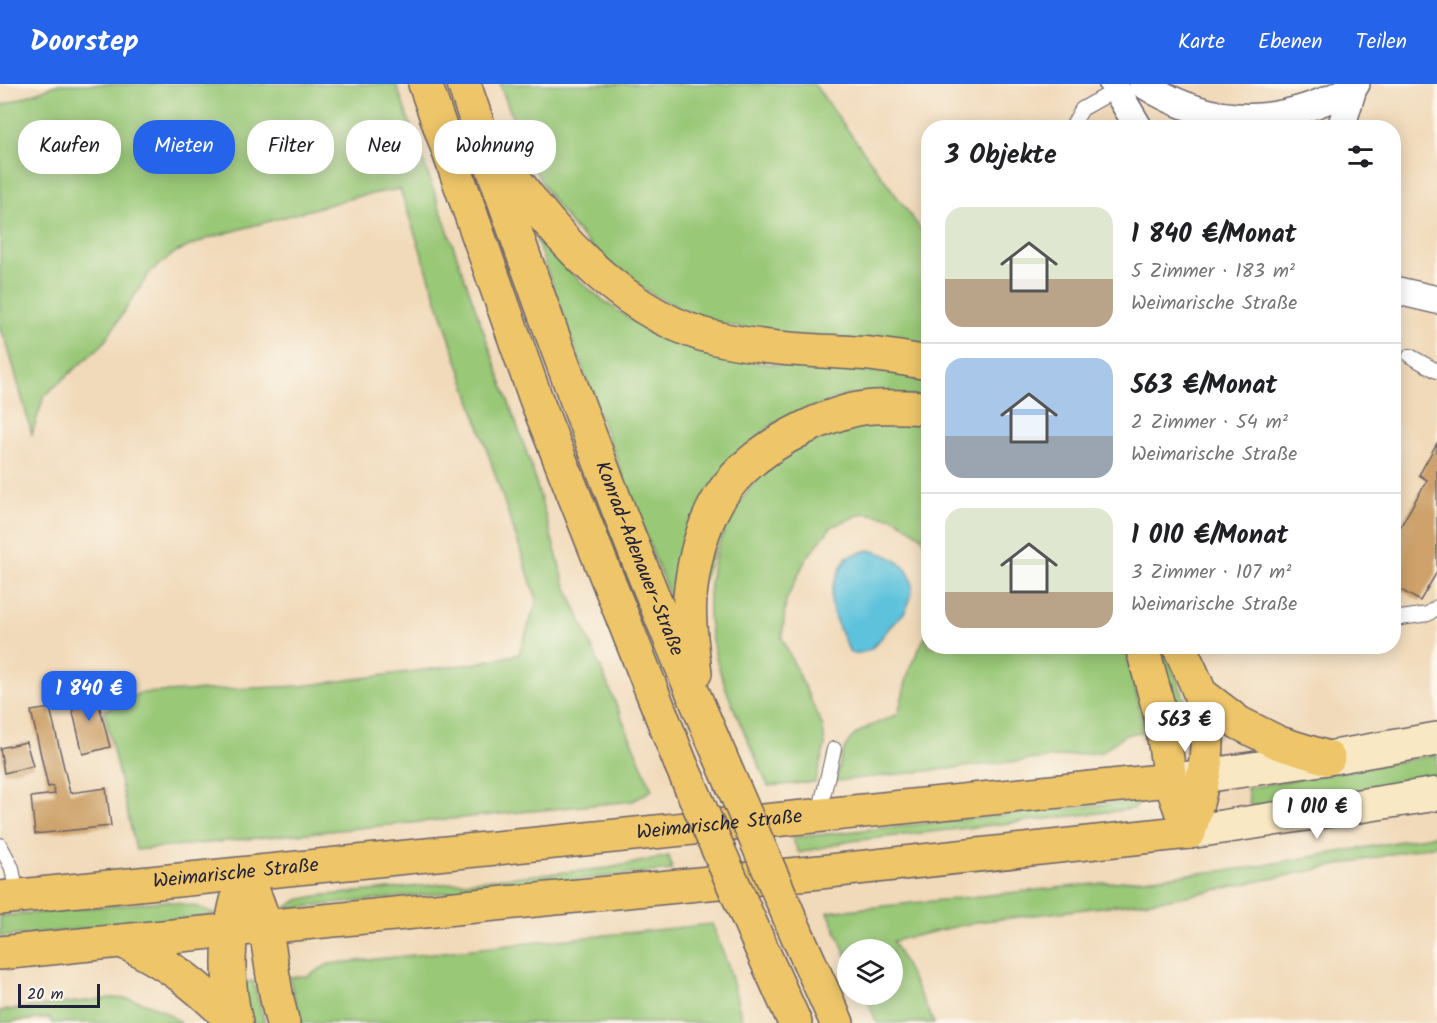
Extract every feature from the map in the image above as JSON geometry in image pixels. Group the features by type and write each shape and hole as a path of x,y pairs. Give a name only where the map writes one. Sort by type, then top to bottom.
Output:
{"main road":[{"name":"Konrad-Adenauer-Straße","path":"425,84 532,388 609,586 680,762 795,1023"},
{"name":"Konrad-Adenauer-Straße","path":"464,84 476,120"},
{"name":"Konrad-Adenauer-Straße","path":"494,174 608,483 699,708 837,1023"},
{"path":"511,174 530,202 556,232 606,280 660,316 717,339 775,349 859,353 921,362"},
{"path":"699,708 690,589 696,555 708,520 725,488 746,463 780,440 825,418 872,407 921,408"},
{"path":"1144,654 1161,717 1170,780 1189,832"},
{"path":"1183,654 1201,694 1208,736 1205,776 1189,832"},
{"path":"1201,694 1239,723 1279,743 1328,758"},
{"name":"Weimarische Straße","path":"8,898 1170,780 1328,758 1437,739"},
{"path":"0,953 1189,832 1437,794"},
{"path":"245,875 258,901 265,927 272,982 283,1023"},
{"path":"235,1023 229,994 230,931 235,903 245,875"},
{"path":"122,941 161,960 183,975 235,1023"},
{"path":"759,943 771,1023"}],"street":[{"path":"1143,84 1159,94 1206,113 1248,119 1319,105 1354,86"},
{"path":"1343,120 1354,86"},
{"path":"1115,87 1134,120"},
{"path":"1401,282 1429,298"},
{"path":"1401,292 1429,298"}],"lane":[{"path":"1076,120 1082,109 1115,87"},
{"path":"1410,356 1437,370"},
{"path":"1401,618 1428,614 1437,608"},
{"path":"819,817 834,749"},
{"path":"0,845 12,868 8,898"}],"green space":[{"path":"59,84 396,84 409,120 346,120 346,174 422,174 422,157 531,465 564,581 652,790 633,801 136,850 104,711 140,693 302,686 477,663 519,654 537,600 400,189 359,196 209,238 176,252 150,272 103,344 44,396 32,434 6,340 0,331 0,106"},
{"path":"500,84 814,84 921,229 921,346 772,333 721,323 694,314 643,288 620,272 579,233 537,174 556,174 556,120 514,120"},
{"path":"531,226 553,254 603,300 630,319 660,335 725,357 760,363 921,375 921,396 846,395 774,423 749,445 685,636 604,428"},
{"path":"904,421 921,425 921,536 895,518 863,513 831,527 806,559 786,600 782,638 823,727 825,746 815,782 768,786 729,696 711,637 710,581 716,555 725,530 738,506 754,483 774,463 804,441 824,431 874,422"},
{"path":"921,645 921,654 1127,654 1145,731 1125,735 1101,752 836,781 843,752 854,736 898,714 910,667"},
{"path":"1158,654 1167,654 1196,728 1182,730"},
{"path":"1437,755 1437,777 1273,806 1250,805 1247,788"},
{"path":"1142,800 1133,809 851,841 799,853 792,838"},
{"path":"1437,835 1437,845 1176,898 976,922 902,939 839,939 828,912 1248,868"},
{"path":"669,856 672,870 284,909 298,900 317,896 609,868"},
{"path":"165,901 195,906 218,915 0,937 0,916"},
{"path":"712,924 729,968 743,1023 302,1023 289,977 308,976 329,964"},
{"path":"903,961 934,1023 877,1023 869,1005 903,1005"},
{"path":"253,981 265,1023 249,1023 243,982"},
{"path":"112,998 149,1004 181,1023 52,1023 50,1018 0,1023 0,1011"}],"water":[{"path":"869,550 891,558 906,570 911,578 911,599 905,611 873,647 863,652 850,653 834,616 831,596 847,557"}],"building":[{"path":"1437,443 1437,572 1420,601 1401,590 1401,526 1427,480 1419,475"},
{"path":"95,689 110,747 83,754 69,696"},
{"path":"50,708 70,793 106,788 111,826 35,834 31,797 55,794 53,786 48,787 31,711"},
{"path":"26,742 33,766 4,773 0,748"}]}
